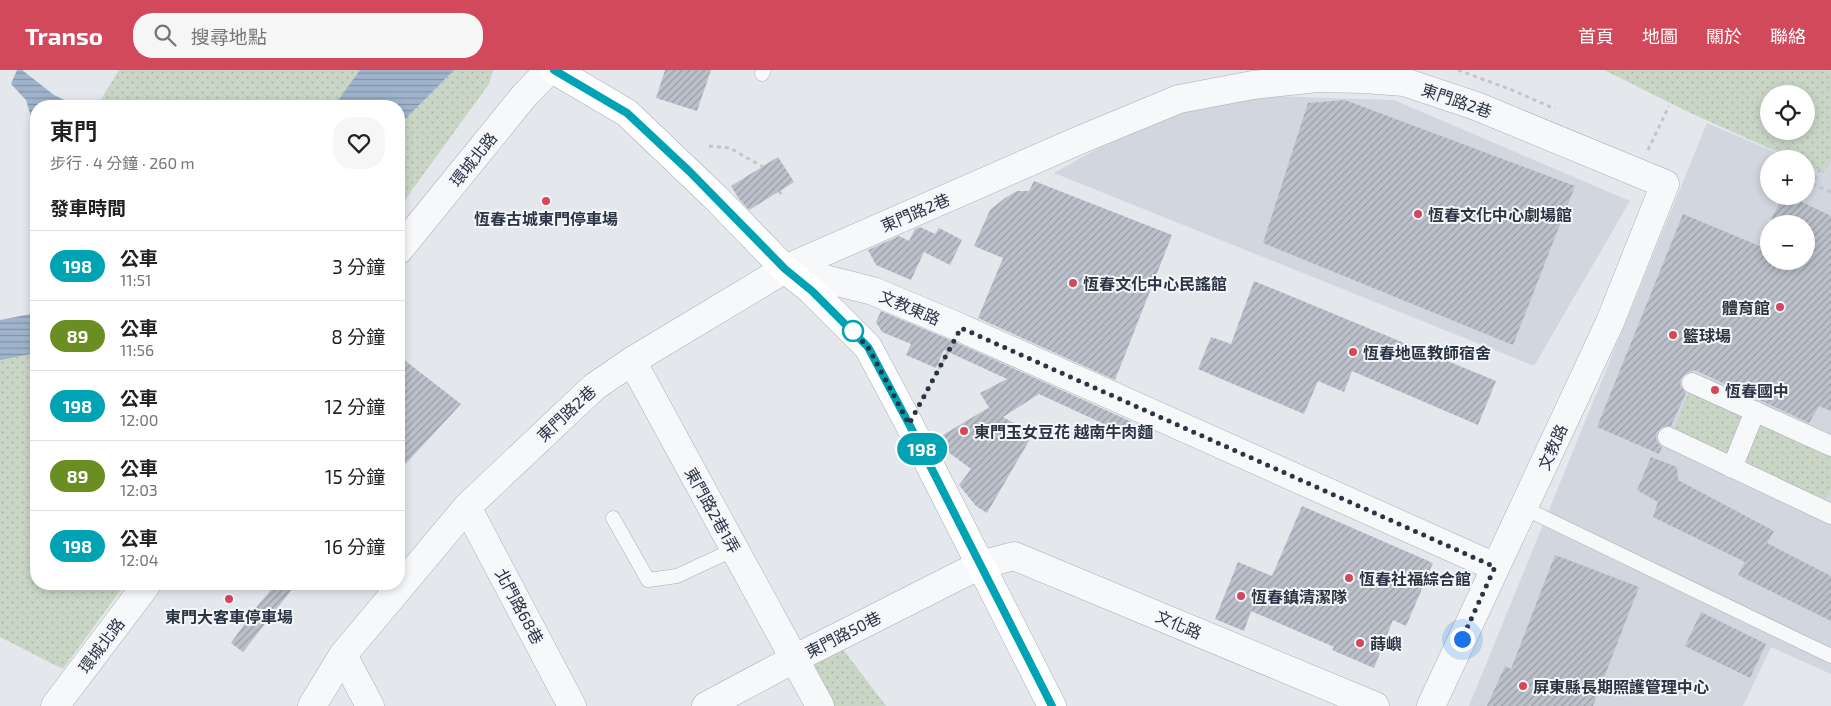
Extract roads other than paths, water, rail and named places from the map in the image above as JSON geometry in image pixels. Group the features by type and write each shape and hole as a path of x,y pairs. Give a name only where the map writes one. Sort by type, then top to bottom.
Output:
{"main road":[{"path":"554,70 627,113 717,198 785,269 812,291 868,347 1052,706"}],"street":[{"name":"環城北路","path":"405,243 520,101 549,70"},
{"name":"東門路2巷","path":"405,581 467,507 594,387 632,361 785,269 1082,139 1179,99 1253,85 1317,78 1404,82 1476,106 1665,184"},
{"name":"文教路","path":"1431,706 1524,508 1572,399 1610,322 1665,184"},
{"name":"文教東路","path":"785,269 873,291 961,328 1495,567"},
{"name":"東門路2巷1弄","path":"632,361 820,706"},
{"path":"1692,383 1831,446"},
{"path":"1732,468 1755,411"},
{"path":"1668,438 1831,514"},
{"name":"北門路68巷","path":"467,507 572,706"},
{"name":"文化路","path":"980,565 1014,556 1375,706"},
{"name":"東門路50巷","path":"706,706 794,659 980,565"},
{"name":"環城北路","path":"55,706 142,590"},
{"name":"東門路2巷","path":"312,706 343,655 397,590"},
{"path":"343,655 370,706"}],"lane":[{"path":"1524,508 1831,656"},
{"path":"613,518 648,580 677,576 735,549"}],"water":[{"path":"17,70 22,70 54,95 64,100 30,100 30,114 26,100 11,84"},
{"path":"360,70 454,70 405,119 405,100 338,100"},
{"path":"30,314 30,354 0,360 0,320"}],"place":[{"name":"恆春古城東門停車場","path":"546,201"},
{"name":"恆春文化中心劇場館","path":"1418,214"},
{"name":"恆春文化中心民謠館","path":"1073,283"},
{"name":"體育館","path":"1780,307"},
{"name":"籃球場","path":"1673,335"},
{"name":"恆春地區教師宿舍","path":"1353,352"},
{"name":"恆春國中","path":"1715,390"},
{"name":"東門玉女豆花 越南牛肉麵","path":"964,431"},
{"name":"恆春社福綜合館","path":"1349,578"},
{"name":"恆春鎮清潔隊","path":"1241,596"},
{"name":"東門大客車停車場","path":"229,599"},
{"name":"蒔嶼","path":"1360,643"},
{"name":"屏東縣長期照護管理中心","path":"1523,686"}]}
